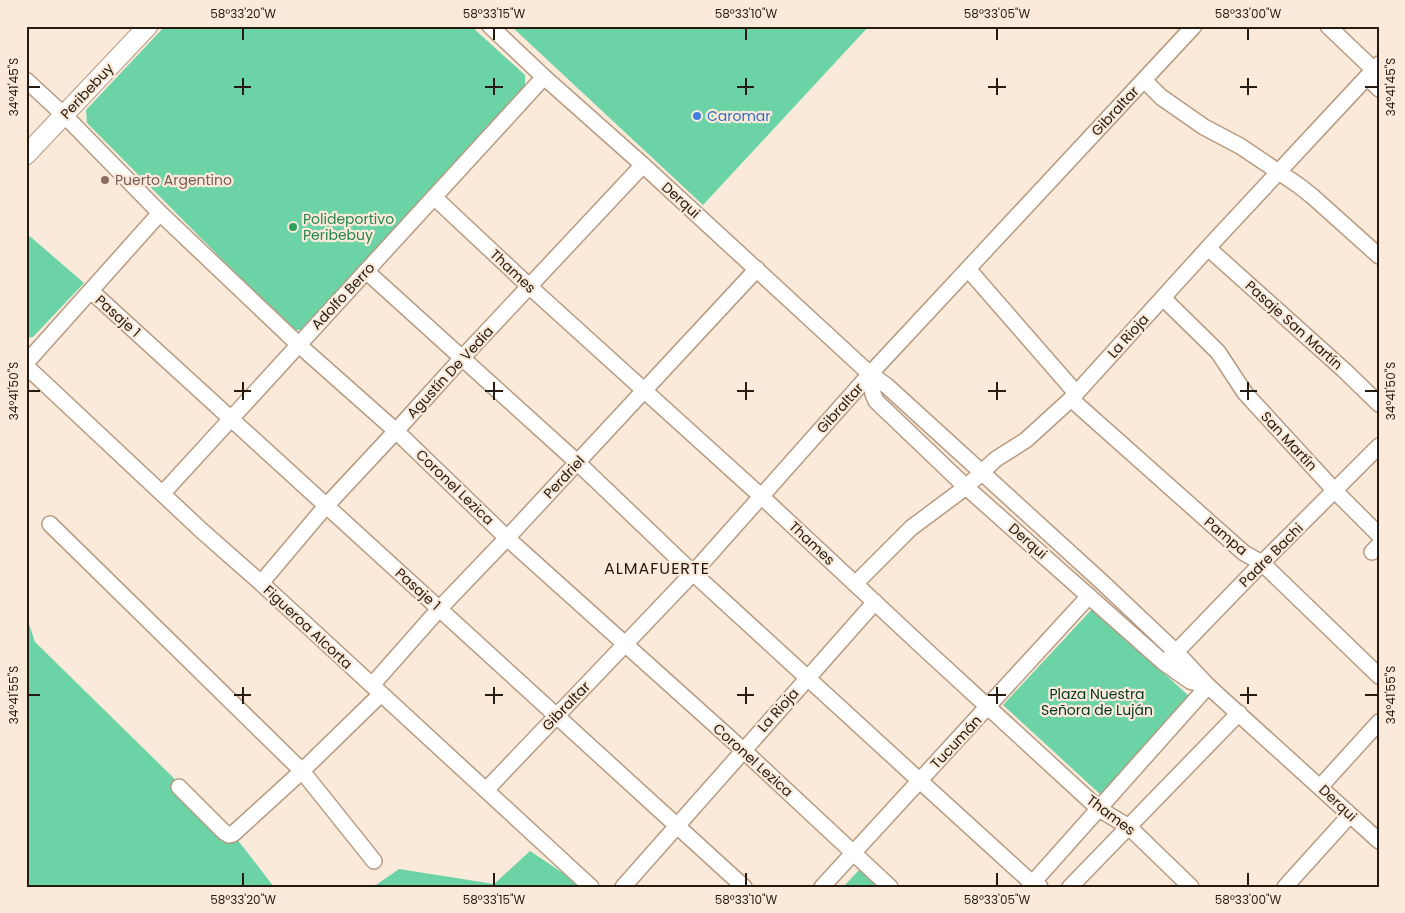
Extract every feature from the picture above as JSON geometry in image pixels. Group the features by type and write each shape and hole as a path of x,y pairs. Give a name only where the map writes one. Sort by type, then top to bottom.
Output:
{"street":[{"name":"Peribebuy","path":"26,155 148,26"},
{"name":"Derqui","path":"490,26 870,374 887,386 1103,583 1176,652 1208,686 1379,840"},
{"name":"Gibraltar","path":"486,790 693,573 870,374 1194,26"},
{"path":"1328,26 1373,70 1379,89"},
{"name":"La Rioja","path":"855,584 911,528 966,487 996,460 1026,440 1074,396 1373,70"},
{"name":"Adolfo Berro","path":"163,493 544,77"},
{"name":"Coronel Lezica","path":"26,80 160,213 299,345 396,430 507,538 743,750 890,887"},
{"path":"1144,80 1161,97 1204,127 1240,146 1312,196 1379,256"},
{"name":"Agustín De Vedia","path":"261,583 326,506 643,165"},
{"name":"Thames","path":"434,197 530,287 762,496 1099,809 1129,827 1191,887"},
{"path":"26,365 160,213"},
{"name":"Pasaje San Martín","path":"1208,248 1344,370 1379,404"},
{"name":"Pampa","path":"968,269 1074,396 1244,553 1262,563 1379,676"},
{"name":"Perdriel","path":"179,787 224,832 233,834 302,771 376,690 440,608 758,270"},
{"path":"366,271 577,462 693,573 1034,885 1208,686"},
{"name":"Pasaje 1","path":"91,291 744,887"},
{"name":"San Martín","path":"1163,298 1218,352 1245,393 1335,491 1379,535"},
{"name":"Figueroa Alcorta","path":"26,365 202,531 591,887"},
{"name":"Derqui","path":"870,374 873,394 876,400 966,487 1163,662 1190,681 1208,686"},
{"name":"Padre Bachi","path":"1163,662 1176,652 1379,446"},
{"path":"50,524 302,771 374,861"},
{"name":"Tucumán","path":"822,887 1090,596"},
{"name":"La Rioja","path":"623,887 875,602"},
{"path":"1070,887 1239,713"},
{"path":"1320,786 1379,722"},
{"path":"1285,887 1350,815"}],"green space":[{"name":"Polideportivo Peribebuy","path":"165,26 471,26 525,75 525,87 301,330 292,330 87,123 86,110"},
{"name":"Caromar","path":"511,26 869,26 703,205"},
{"path":"26,233 84,283 33,337 26,338"},
{"name":"Plaza Nuestra Señora de Luján","path":"1093,608 1191,698 1101,795 1003,705"},
{"path":"26,615 35,642 240,843 274,887 26,887"},
{"path":"530,851 584,887 373,887 399,869 494,884"},
{"path":"862,867 884,887 843,887"}],"place":[{"name":"Caromar","path":"697,116"},
{"name":"Puerto Argentino","path":"105,180"},
{"name":"Polideportivo Peribebuy","path":"293,227"}],"district":[{"name":"ALMAFUERTE","path":"657,568"}]}
